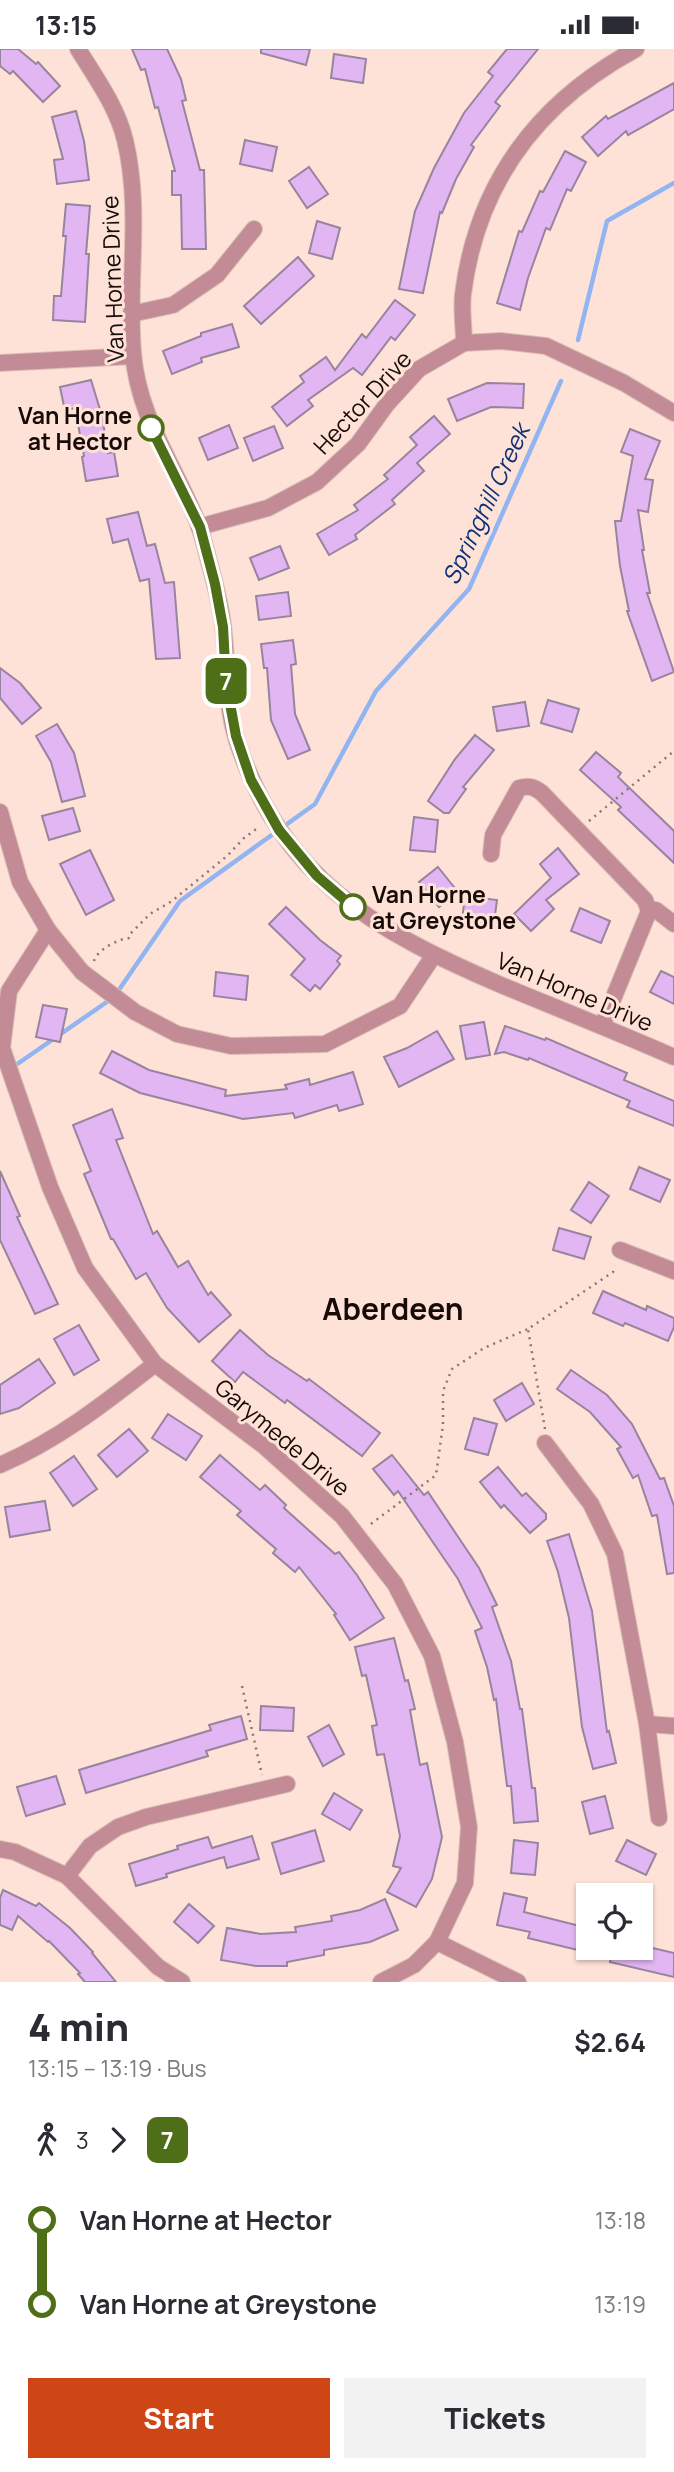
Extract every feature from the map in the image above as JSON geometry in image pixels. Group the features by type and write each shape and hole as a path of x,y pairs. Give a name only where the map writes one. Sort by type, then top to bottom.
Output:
{"street":[{"name":"Van Horne Drive","path":"78,49 107,95 125,138 134,202 131,314 133,356 149,423 200,527 223,627 226,682 236,736 251,780 271,817 317,876 358,911 434,955 674,1056"},
{"path":"464,343 463,296 474,239 490,193 510,160 535,128 568,94 613,61 636,49"},
{"path":"131,314 173,305 217,275 254,229"},
{"name":"Hector Drive","path":"200,527 268,508 317,482 358,443 387,404 419,369 464,343 501,341 546,346 624,383 674,413"},
{"path":"0,363 133,356"},
{"path":"491,854 493,835 519,788 533,787 542,793 645,900 649,911 602,1026"},
{"path":"0,812 20,882 48,930 82,972 135,1012 177,1034 231,1046 325,1044 400,1006 434,955"},
{"path":"649,911 656,911 674,924"},
{"name":"Garymede Drive","path":"48,930 9,991 2,1048 50,1187 85,1268 155,1364 264,1446 342,1516 395,1584 432,1656 455,1742 469,1827 465,1883 438,1942 414,1965 381,1982"},
{"path":"620,1250 674,1271"},
{"path":"0,1465 31,1452 74,1426 155,1364"},
{"path":"545,1443 591,1504 615,1554 647,1724 659,1818"},
{"path":"647,1724 674,1726"},
{"path":"66,1876 90,1846 118,1827 146,1817 287,1784"},
{"path":"0,1849 15,1852 66,1876 158,1967 182,1982"},
{"path":"438,1942 518,1982"}],"path":[{"path":"586,823 674,751"},
{"path":"94,961 96,954 120,939 129,938 130,933 150,915 172,901 259,827"},
{"path":"371,1524 436,1475 443,1425 443,1391 452,1369 484,1348 528,1329 612,1272 620,1250"},
{"path":"528,1329 545,1424 545,1443"},
{"path":"242,1686 265,1788"}],"building":[{"path":"0,49 18,49 36,64 38,62 60,86 43,102 13,71 10,74 0,66"},
{"path":"132,49 167,49 181,79 186,100 182,101 200,170 204,170 206,249 182,249 181,195 172,195 172,171 175,171 145,69 141,70"},
{"path":"261,49 310,49 306,65 261,53"},
{"path":"507,49 538,49 495,102 500,106 471,145 474,147 456,179 442,213 440,212 423,293 399,289 415,211 434,168 464,113 493,76 488,72"},
{"path":"334,54 366,59 363,83 331,78"},
{"path":"674,83 674,109 628,135 626,131 598,156 582,137 606,116 608,119"},
{"path":"76,111 84,141 89,180 57,184 54,160 63,159 52,117"},
{"path":"245,140 277,147 272,171 240,164"},
{"path":"565,151 586,162 571,191 567,189 550,230 546,228 520,310 497,303 519,231 522,232 540,191 543,192"},
{"path":"309,167 328,194 307,208 289,181"},
{"path":"66,204 90,206 85,322 53,320 54,296 61,296"},
{"path":"317,221 340,228 332,259 309,253"},
{"path":"298,257 314,276 261,324 244,306"},
{"path":"395,300 415,315 395,340 391,337 362,375 353,368 308,400 313,406 287,426 272,407 304,382 300,376 326,357 335,370 362,334 366,338"},
{"path":"232,324 239,347 201,358 202,362 172,374 163,351 201,336 201,333"},
{"path":"91,380 102,416 108,453 114,452 118,476 86,481 75,408 65,411 60,387"},
{"path":"487,383 524,384 523,408 491,407 457,421 448,399"},
{"path":"434,416 450,434 417,463 424,471 392,500 395,504 355,535 357,539 329,555 317,534 358,510 354,505 388,479 384,475 417,445 410,437"},
{"path":"229,425 238,448 208,460 199,438"},
{"path":"274,426 283,448 253,461 244,438"},
{"path":"630,429 660,441 645,479 653,480 648,512 638,510 650,593 647,593 674,672 652,681 627,611 615,521 621,521 633,456 621,452"},
{"path":"138,512 147,546 155,544 165,583 174,582 180,658 156,659 149,579 140,581 128,539 113,543 107,519"},
{"path":"280,546 289,568 259,580 250,558"},
{"path":"288,592 291,616 259,620 256,596"},
{"path":"293,640 296,664 291,665 295,714 310,750 288,759 271,720 267,668 264,668 261,644"},
{"path":"0,668 20,683 41,708 22,724 0,698"},
{"path":"548,700 579,709 572,732 541,723"},
{"path":"525,702 529,726 497,731 493,707"},
{"path":"57,724 74,753 85,796 62,802 51,762 36,736"},
{"path":"475,735 494,750 463,787 466,789 449,813 444,813 428,801 455,759"},
{"path":"596,752 621,773 618,777 674,831 674,863 618,810 621,807 580,770"},
{"path":"73,808 80,831 49,840 42,816"},
{"path":"414,817 438,820 435,852 410,850"},
{"path":"558,848 579,874 546,900 554,909 531,931 514,914 551,878 540,864"},
{"path":"90,850 114,900 86,915 60,864"},
{"path":"438,867 458,892 439,907 419,882"},
{"path":"465,896 497,900 494,923 462,920"},
{"path":"286,907 341,956 337,961 340,964 320,989 315,985 310,991 291,975 305,959 269,924"},
{"path":"580,908 610,921 601,943 571,931"},
{"path":"661,971 674,977 674,1004 650,992"},
{"path":"216,972 248,976 246,1000 214,996"},
{"path":"43,1005 67,1009 60,1042 36,1037"},
{"path":"484,1022 490,1055 466,1059 460,1026"},
{"path":"505,1026 545,1040 546,1038 627,1073 624,1080 674,1101 674,1126 627,1107 630,1101 529,1058 528,1060 504,1052 495,1054"},
{"path":"437,1031 454,1059 399,1087 384,1057"},
{"path":"112,1051 149,1070 226,1090 225,1096 287,1089 285,1085 309,1079 310,1085 353,1072 363,1104 339,1111 337,1105 295,1118 293,1113 243,1119 140,1093 100,1073"},
{"path":"112,1109 123,1138 116,1140 153,1234 157,1231 178,1267 188,1261 208,1295 211,1292 231,1315 199,1342 167,1308 146,1273 136,1279 111,1239 84,1174 91,1171 73,1125"},
{"path":"639,1167 670,1180 660,1202 630,1189"},
{"path":"0,1171 20,1216 17,1217 58,1304 35,1314 0,1240"},
{"path":"589,1182 609,1196 591,1223 571,1210"},
{"path":"559,1228 591,1237 584,1259 553,1250"},
{"path":"603,1291 646,1310 647,1306 674,1318 674,1327 668,1341 593,1313"},
{"path":"79,1325 99,1360 74,1375 54,1339"},
{"path":"240,1330 268,1355 307,1381 309,1379 380,1433 362,1456 287,1400 285,1403 243,1372 235,1382 212,1361"},
{"path":"39,1359 55,1383 19,1408 0,1414 0,1385"},
{"path":"571,1370 607,1395 632,1424 660,1479 664,1478 674,1506 674,1573 667,1574 657,1515 652,1516 638,1475 633,1478 617,1449 621,1447 590,1412 557,1389"},
{"path":"522,1383 534,1404 506,1421 494,1400"},
{"path":"168,1414 202,1436 186,1460 152,1438"},
{"path":"474,1418 497,1424 488,1455 465,1449"},
{"path":"129,1429 148,1451 117,1477 98,1455"},
{"path":"220,1455 260,1490 265,1485 286,1505 284,1508 335,1554 339,1552 384,1618 350,1640 334,1615 336,1614 299,1567 295,1572 273,1553 276,1549 237,1515 241,1511 200,1477"},
{"path":"392,1455 424,1495 428,1492 479,1568 497,1605 492,1607 511,1661 522,1709 538,1821 514,1823 511,1786 507,1786 496,1699 494,1700 475,1631 482,1628 458,1579 398,1491 394,1495 373,1469"},
{"path":"74,1456 97,1489 73,1506 50,1473"},
{"path":"498,1467 522,1496 526,1493 546,1514 546,1519 530,1533 504,1505 501,1508 480,1482"},
{"path":"45,1501 50,1530 10,1537 5,1507"},
{"path":"569,1534 592,1611 607,1732 609,1731 616,1763 593,1769 582,1727 569,1618 547,1541"},
{"path":"394,1638 415,1709 410,1710 420,1765 427,1763 442,1837 432,1879 416,1907 387,1892 401,1868 393,1866 400,1836 384,1754 377,1755 372,1726 377,1725 366,1675 362,1676 355,1647"},
{"path":"261,1706 294,1708 293,1731 260,1730"},
{"path":"241,1716 247,1739 206,1751 208,1756 86,1793 79,1770 211,1730 209,1725"},
{"path":"329,1725 344,1754 323,1766 308,1737"},
{"path":"56,1776 65,1804 26,1816 17,1787"},
{"path":"334,1793 362,1810 350,1830 322,1814"},
{"path":"605,1796 613,1828 590,1834 582,1802"},
{"path":"315,1830 324,1861 281,1874 272,1843"},
{"path":"252,1836 259,1859 227,1868 224,1857 136,1886 129,1864 208,1837 212,1848"},
{"path":"514,1840 538,1843 535,1875 511,1873"},
{"path":"627,1840 656,1854 646,1875 616,1861"},
{"path":"3,1890 36,1906 39,1903 70,1928 116,1982 85,1982 78,1974 80,1973 49,1941 18,1916 12,1930 0,1925 0,1898"},
{"path":"504,1893 527,1898 524,1912 576,1925 576,1950 528,1938 530,1932 497,1925"},
{"path":"385,1899 398,1930 370,1942 324,1950 324,1955 287,1962 287,1966 256,1966 221,1960 227,1928 261,1934 296,1932 295,1927 332,1921 331,1916 360,1910"},
{"path":"189,1904 214,1926 198,1943 174,1922"},
{"path":"653,1948 674,1953 674,1977 610,1962 653,1960"}],"waterway":[{"name":"Springhill Creek","path":"578,340 607,221 674,183"},
{"name":"Springhill Creek","path":"13,1067 114,997 180,901 315,804 376,691 469,589 561,381"}],"bus line":[{"name":"7","path":"151,428 200,527 223,627 226,682 236,736 251,780 279,830 317,876 353,907"}],"place":[{"name":"Van Horne at Hector","path":"151,428"},
{"name":"Van Horne at Greystone","path":"353,907"}],"district":[{"name":"Aberdeen","path":"393,1308"}]}
